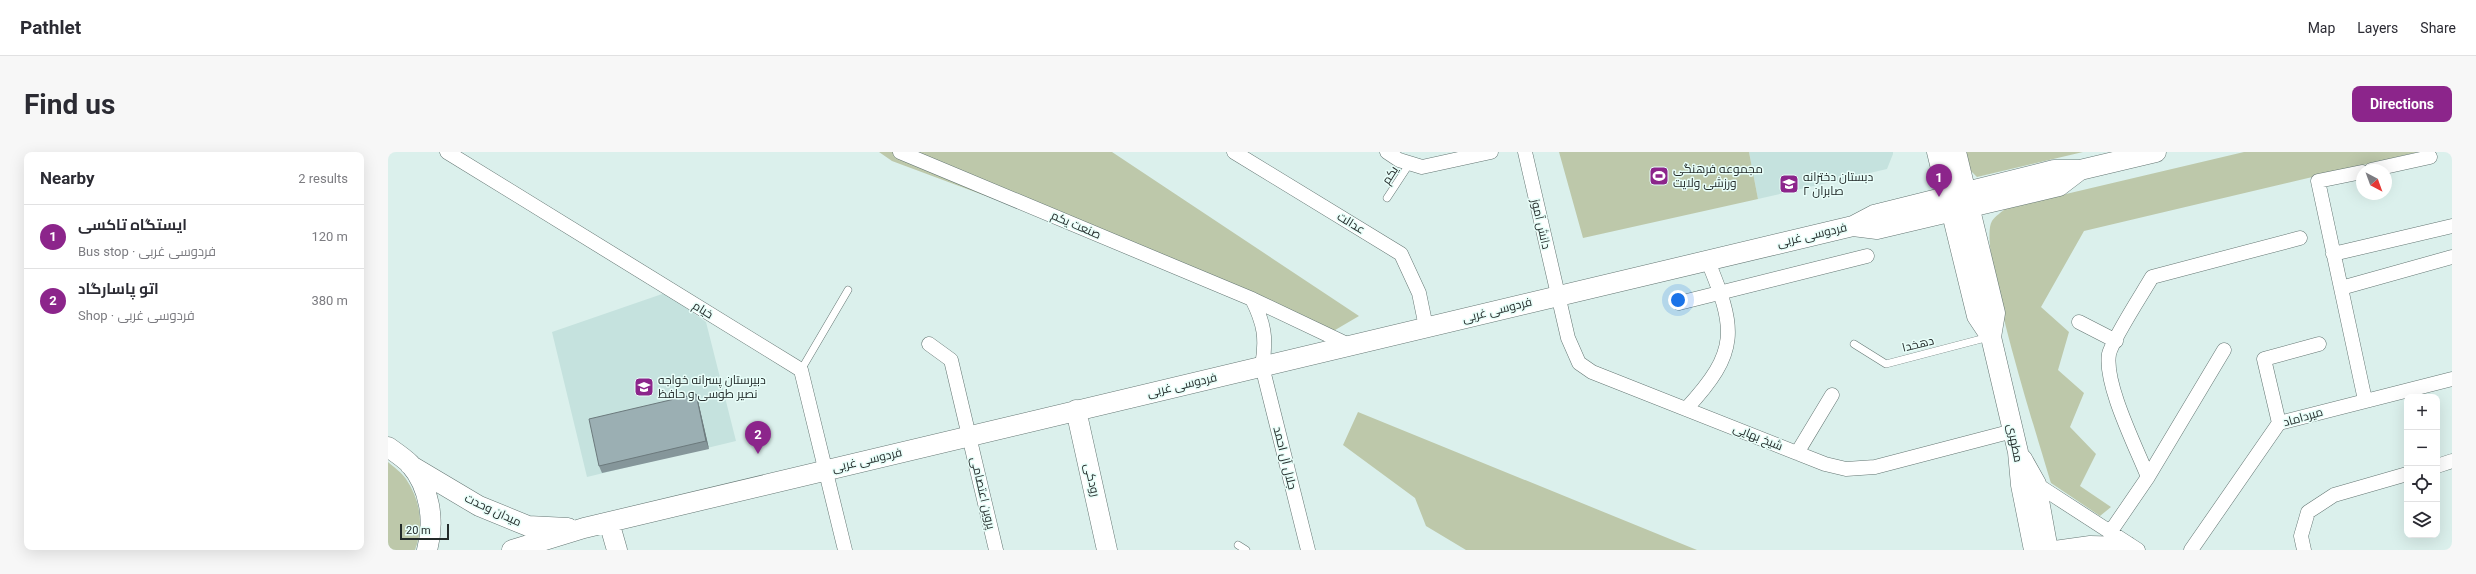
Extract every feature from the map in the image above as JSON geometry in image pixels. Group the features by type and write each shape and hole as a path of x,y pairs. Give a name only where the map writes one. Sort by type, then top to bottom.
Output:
{"main road":[{"name":"مطهری","path":"1937,152 1958,202"},
{"name":"مطهری","path":"1956,152 1958,202 1977,316 1991,337 2043,550"},
{"name":"فردوسی غربی","path":"512,550 584,528 1707,259 1854,226 1874,215 1958,202 2054,170 2080,170 2156,152"},
{"name":"رودکی","path":"1076,410 1107,550"},
{"name":"میدان وحدت","path":"388,446 410,465 479,506 528,526 584,528"},
{"name":"میدان وحدت","path":"410,465 423,487 431,509 431,535 427,550"},
{"path":"609,522 617,550"}],"street":[{"name":"خیام","path":"447,152 801,370"},
{"name":"صنعت یکم","path":"900,152 1252,299 1349,345"},
{"name":"عدالت","path":"1234,152 1401,254 1419,293 1426,327"},
{"path":"1387,152 1399,160 1422,167 1490,152"},
{"name":"دانش آموز","path":"1525,152 1557,295"},
{"path":"2392,165 2430,157"},
{"path":"2356,173 2318,182 2365,400"},
{"path":"2334,254 2452,226"},
{"path":"2148,477 2112,385 2110,353 2152,277 2300,238"},
{"path":"1679,303 1722,294 1867,256"},
{"path":"2341,288 2452,257"},
{"path":"1686,409 1709,384 1728,348 1729,326 1722,294 1707,259"},
{"name":"شیخ بهایی","path":"1557,295 1568,338 1579,363 1592,372 1825,464 1846,469 1875,468 2013,430"},
{"path":"1252,299 1262,321 1266,347 1262,366"},
{"path":"2079,322 2116,341"},
{"name":"پروین اعتصامی","path":"929,344 951,360 996,550"},
{"path":"2279,423 2264,359 2318,344"},
{"path":"2111,532 2148,477 2224,350"},
{"name":"جلال آل احمد","path":"1262,366 1308,550"},
{"path":"801,370 845,550"},
{"name":"میرداماد","path":"2191,550 2279,423 2452,378"},
{"path":"1797,453 1832,395"},
{"path":"2440,465 2452,461"},
{"path":"2304,550 2302,536 2308,512 2334,495 2404,475"},
{"path":"2028,484 2134,547"},
{"path":"2043,550 2098,542 2134,547"}],"lane":[{"name":"یکم","path":"1387,198 1410,163"},
{"path":"801,370 848,290"},
{"name":"دهخدا","path":"1854,344 1886,364 1991,337"},
{"path":"1238,545 1246,550"}],"shaded area":[{"name":"دبستان دخترانه صابران ۲","path":"1749,152 1893,152 1893,154 1887,169 1758,199"},
{"name":"دبیرستان پسرانه خواجه نصیر طوسی و حافظ","path":"665,293 706,322 736,441 587,477 552,332"}],"green space":[{"path":"879,152 1112,152 1359,316 1330,333 1066,226 892,161"},
{"name":"مجموعه فرهنگی ورزشی ولایت","path":"1559,152 1749,152 1758,199 1583,238"},
{"path":"1961,152 2083,152 1977,177 1964,164"},
{"path":"2244,152 2418,152 2367,164 2356,164 2356,167 2084,231 2041,307 2069,332 2058,370 2084,393 2070,427 2096,454 2080,486 2111,507 2100,516 2051,483 2011,348 1993,268 1989,238 1992,221 2006,208"},
{"path":"1358,412 1697,550 1466,550 1426,526 1415,498 1343,445"},
{"path":"388,462 406,479 418,505 420,514 420,532 415,550 388,550"}],"building":[{"path":"696,394 706,441 599,466 589,419"}],"place":[{"name":"مجموعه فرهنگی ورزشی ولایت","path":"1659,176"},
{"name":"دبستان دخترانه صابران ۲","path":"1789,184"},
{"name":"ایستگاه تاکسی","path":"1939,197"},
{"name":"دبیرستان پسرانه خواجه نصیر طوسی و حافظ","path":"644,387"},
{"name":"اتو پاسارگاد","path":"758,454"}]}
